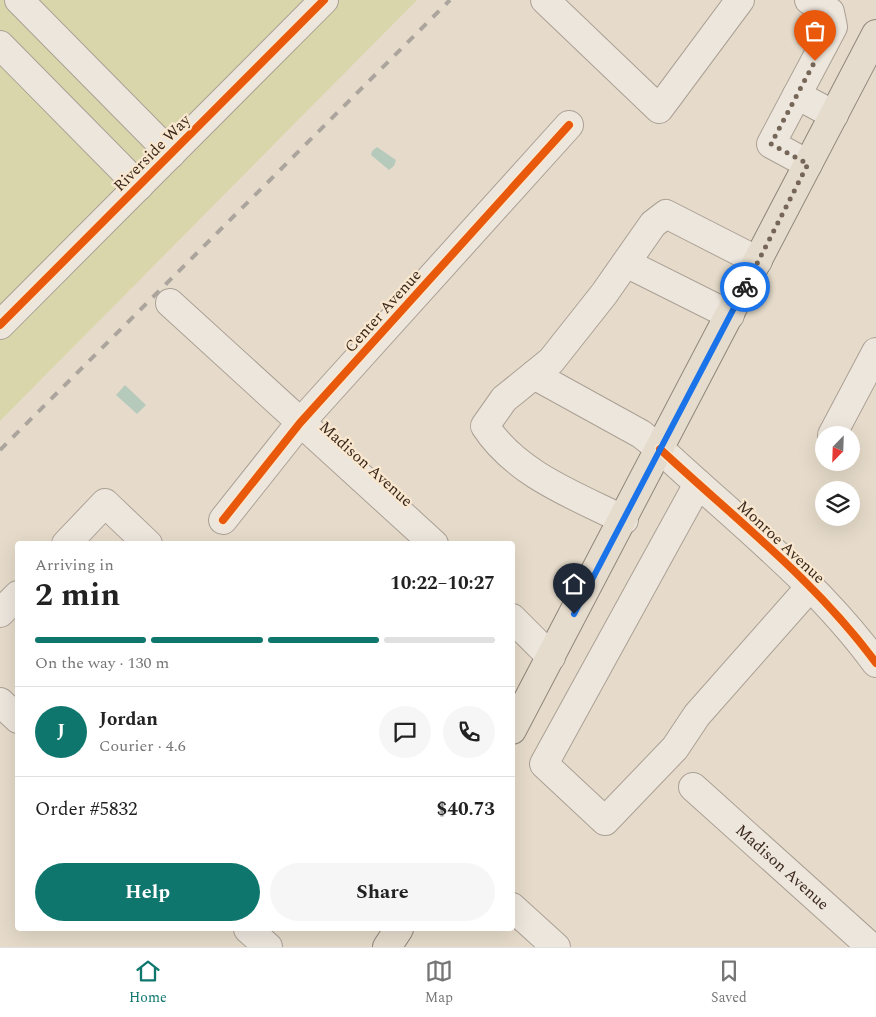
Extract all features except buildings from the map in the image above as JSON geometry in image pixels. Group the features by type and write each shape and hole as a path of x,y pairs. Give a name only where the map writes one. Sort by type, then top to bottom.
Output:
{"main road":[{"path":"515,724 624,520 876,34"},
{"path":"387,947 397,931"}],"street":[{"path":"19,0 171,154"},
{"name":"Riverside Way","path":"0,325 324,0"},
{"path":"545,0 659,109 740,0"},
{"path":"808,164 771,144 833,27 833,16 825,3"},
{"path":"0,45 139,186"},
{"path":"797,95 834,115"},
{"name":"Center Avenue","path":"223,520 300,423 569,125"},
{"path":"624,520 536,476 497,444 485,426 504,400 550,361 626,263 653,224 666,214 758,261"},
{"path":"626,263 730,315"},
{"name":"Madison Avenue","path":"170,303 431,541"},
{"path":"837,426 876,352"},
{"name":"Monroe Avenue","path":"534,375 641,434 660,449 810,587 860,641 876,663"},
{"path":"698,484 544,764 605,821 674,748 697,715 810,587"},
{"path":"69,541 105,503 145,541"},
{"path":"0,613 15,598"},
{"path":"515,621 551,657"},
{"path":"0,702 15,715"},
{"name":"Madison Avenue","path":"693,787 871,947"},
{"path":"515,910 556,947"},
{"path":"250,931 268,947"}],"shaded area":[{"path":"0,0 417,0 0,421"},
{"path":"377,147 396,160 394,166 389,170 371,155 372,151"},
{"path":"125,385 146,405 137,414 116,395"}],"railway":[{"path":"0,450 450,0"}],"cycle path":[{"path":"0,325 324,0"},
{"path":"223,520 300,423 569,125"},
{"path":"660,449 801,577 853,633 876,663"}],"way so far":[{"path":"745,287 808,164 771,144 815,61"}],"route":[{"path":"574,614 745,287"}]}
